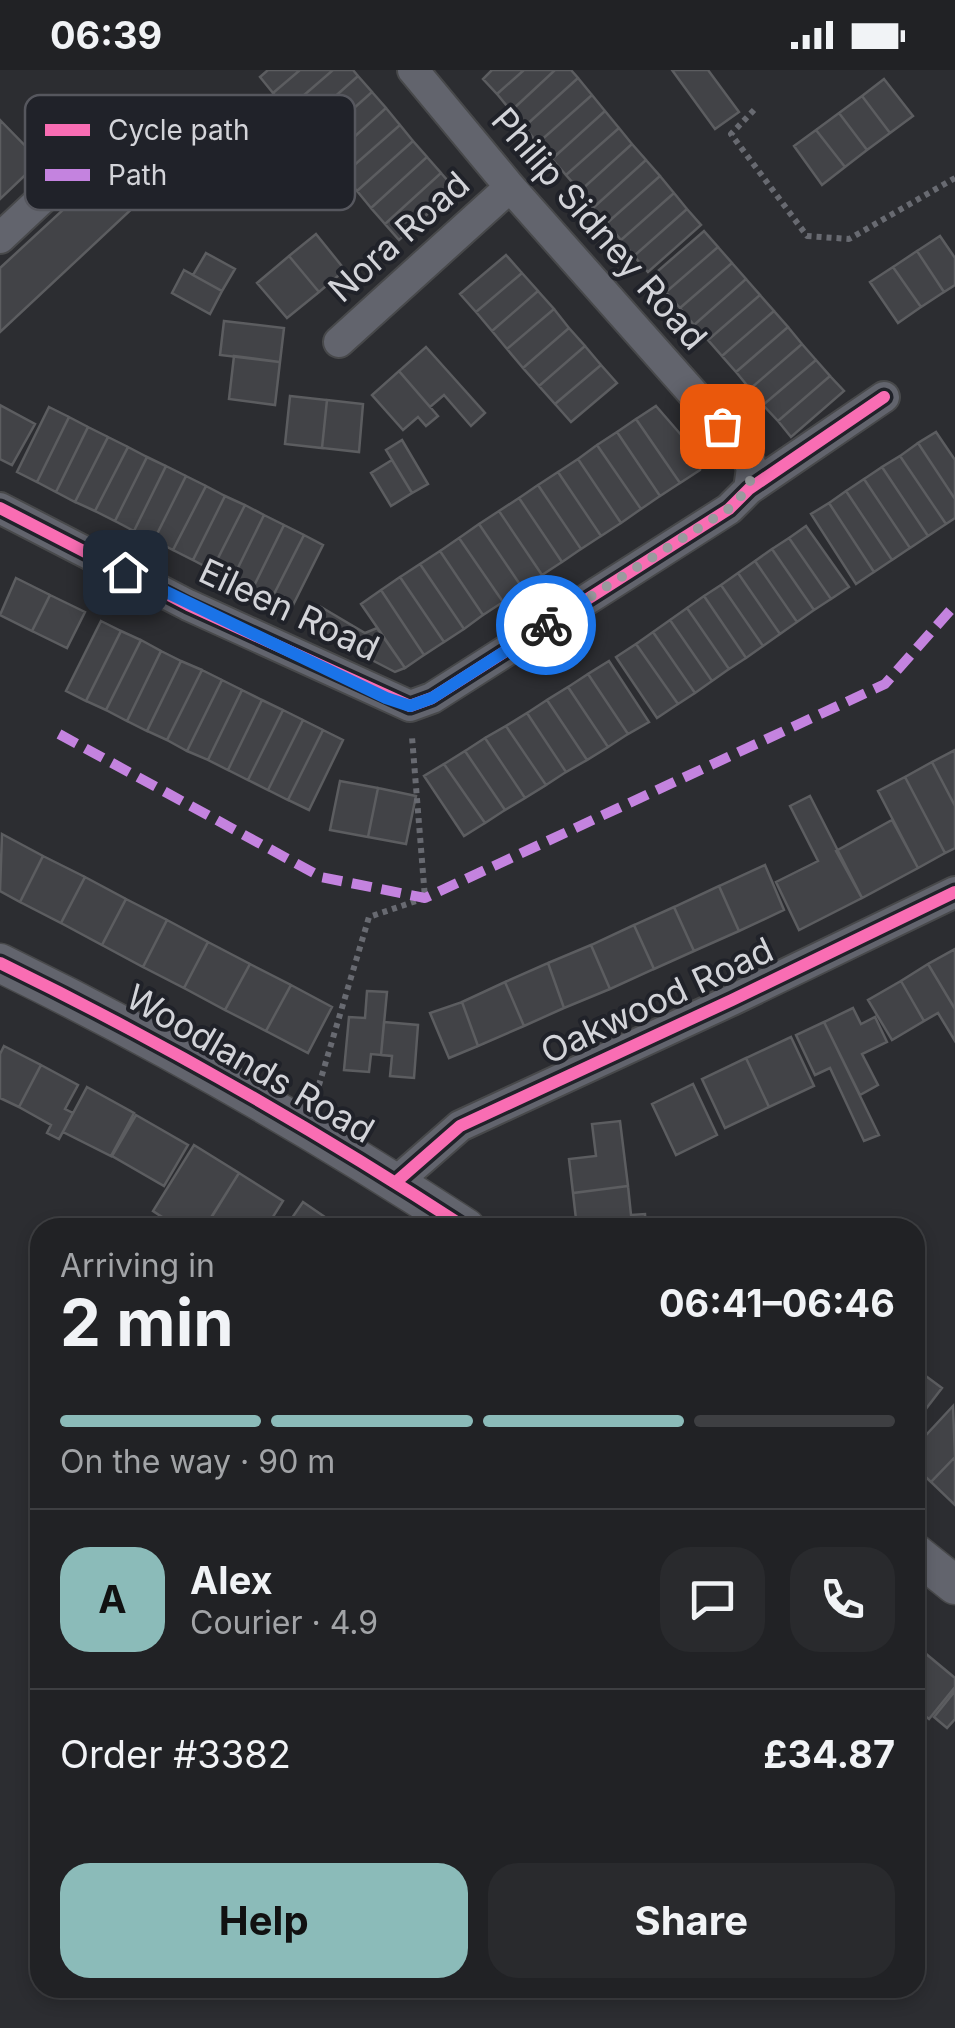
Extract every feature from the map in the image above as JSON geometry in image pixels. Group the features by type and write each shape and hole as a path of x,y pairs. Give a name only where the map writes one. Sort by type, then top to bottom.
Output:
{"street":[{"name":"Philip Sidney Road","path":"413,70 510,188 744,452 752,468 749,489"},
{"name":"Nora Road","path":"339,342 510,188"},
{"path":"0,238 30,210"},
{"path":"398,702 432,698 730,508 749,489 884,397"},
{"name":"Eileen Road","path":"0,508 188,604 398,702"},
{"name":"Oakwood Road","path":"396,1182 460,1126 955,892"},
{"name":"Woodlands Road","path":"0,964 87,1006 396,1182 451,1218"},
{"path":"925,1562 955,1585"}],"path":[{"path":"754,110 731,134 807,236 850,239 955,178"},
{"path":"306,1130 369,917 425,898 398,702"}],"building":[{"path":"268,70 300,70 273,93 260,77"},
{"path":"300,70 333,70 304,95 273,93"},
{"path":"333,70 353,70 358,76 337,95 304,95"},
{"path":"492,70 524,70 497,94 483,79"},
{"path":"524,70 555,70 511,111 497,94"},
{"path":"555,70 571,70 578,78 524,127 511,111"},
{"path":"672,70 708,70 739,112 715,129"},
{"path":"358,76 372,92 355,107 355,95 337,95"},
{"path":"578,78 592,95 538,143 524,127"},
{"path":"884,79 913,116 890,133 862,96"},
{"path":"372,92 386,108 355,136 355,107"},
{"path":"592,95 605,111 552,159 538,143"},
{"path":"862,96 890,133 867,150 839,113"},
{"path":"386,108 400,125 355,164 355,136"},
{"path":"605,111 619,128 566,175 552,159"},
{"path":"839,113 867,150 845,167 816,130"},
{"path":"0,120 25,146 25,175 0,199"},
{"path":"400,125 413,141 357,191 355,164"},
{"path":"619,128 632,144 580,191 566,175"},
{"path":"816,130 845,167 822,185 794,146"},
{"path":"413,141 427,157 371,208 357,191"},
{"path":"632,144 646,160 593,208 580,191"},
{"path":"427,157 441,173 385,224 371,208"},
{"path":"646,160 660,176 607,223 593,208"},
{"path":"441,173 455,189 399,240 385,224"},
{"path":"660,176 674,193 621,240 607,223"},
{"path":"674,193 687,209 634,256 621,240"},
{"path":"687,209 701,225 648,272 634,256"},
{"path":"63,210 131,210 0,332 0,268"},
{"path":"704,231 718,247 666,292 652,276"},
{"path":"316,234 345,270 319,292 289,256"},
{"path":"940,236 955,258 955,285 944,292 917,251"},
{"path":"718,247 732,263 680,308 666,292"},
{"path":"917,251 944,292 921,307 893,267"},
{"path":"206,253 235,269 222,291 193,275"},
{"path":"506,255 522,273 476,312 460,294"},
{"path":"289,256 319,292 287,318 257,283"},
{"path":"732,263 746,279 694,325 680,308"},
{"path":"893,267 921,307 898,323 870,282"},
{"path":"184,270 222,291 210,314 172,293"},
{"path":"522,273 538,291 492,331 476,312"},
{"path":"746,279 760,295 708,340 694,325"},
{"path":"538,291 554,309 507,349 492,331"},
{"path":"760,295 774,311 722,356 708,340"},
{"path":"554,309 569,328 523,368 507,349"},
{"path":"774,311 788,327 736,372 722,356"},
{"path":"224,321 284,328 280,362 220,355"},
{"path":"788,327 802,344 750,389 736,372"},
{"path":"569,328 585,346 539,386 523,368"},
{"path":"802,344 816,360 763,405 750,389"},
{"path":"585,346 601,365 555,404 539,386"},
{"path":"426,347 485,413 471,426 444,395 430,407 399,371"},
{"path":"234,356 280,362 275,405 229,399"},
{"path":"816,360 830,376 778,421 763,405"},
{"path":"601,365 617,383 571,422 555,404"},
{"path":"399,371 438,416 426,426 418,417 403,430 372,395"},
{"path":"830,376 844,391 791,437 778,421"},
{"path":"290,396 327,400 322,448 285,444"},
{"path":"327,400 363,404 359,452 322,448"},
{"path":"0,405 35,424 12,465 0,459"},
{"path":"656,406 702,459 700,470 680,483 636,419"},
{"path":"49,407 69,417 37,482 17,472"},
{"path":"69,417 88,427 56,492 37,482"},
{"path":"636,419 680,483 660,496 617,432"},
{"path":"88,427 108,437 75,502 56,492"},
{"path":"617,432 660,496 641,509 597,445"},
{"path":"936,432 955,460 955,499 918,443"},
{"path":"108,437 128,447 95,511 75,502"},
{"path":"402,440 428,484 412,493 386,450"},
{"path":"918,443 955,499 955,518 946,524 900,456"},
{"path":"597,445 641,509 621,523 578,459"},
{"path":"128,447 147,457 115,521 95,511"},
{"path":"900,456 946,524 928,536 882,467"},
{"path":"147,457 166,466 134,531 115,521"},
{"path":"578,459 621,523 601,536 558,472"},
{"path":"392,460 412,493 391,506 371,473"},
{"path":"166,466 186,476 154,540 134,531"},
{"path":"882,467 928,536 910,548 864,479"},
{"path":"558,472 601,536 581,549 538,485"},
{"path":"186,476 206,486 173,550 154,540"},
{"path":"864,479 910,548 892,560 846,491"},
{"path":"538,485 581,549 562,562 519,498"},
{"path":"206,486 225,496 193,560 173,550"},
{"path":"846,491 892,560 874,572 829,503"},
{"path":"225,496 245,505 212,570 193,560"},
{"path":"519,498 562,562 542,575 499,511"},
{"path":"829,503 874,572 856,584 811,514"},
{"path":"245,505 264,515 232,580 212,570"},
{"path":"499,511 542,575 523,589 479,524"},
{"path":"264,515 284,525 252,590 232,580"},
{"path":"479,524 523,589 503,602 459,538"},
{"path":"284,525 304,535 271,600 252,590"},
{"path":"806,526 849,587 831,599 789,538"},
{"path":"304,535 323,545 291,609 271,600"},
{"path":"459,538 503,602 483,615 440,551"},
{"path":"789,538 831,599 814,610 772,549"},
{"path":"772,549 814,610 797,622 755,561"},
{"path":"440,551 483,615 464,629 420,564"},
{"path":"755,561 797,622 780,634 738,573"},
{"path":"420,564 464,629 444,642 400,577"},
{"path":"738,573 780,634 763,646 721,585"},
{"path":"400,577 444,642 424,655 381,590"},
{"path":"16,578 50,595 32,631 0,615"},
{"path":"721,585 763,646 746,658 704,596"},
{"path":"381,590 424,655 405,668 361,604"},
{"path":"50,595 85,612 67,648 32,631"},
{"path":"704,596 746,658 729,669 687,608"},
{"path":"321,607 365,633 377,628 405,668 395,672 310,628"},
{"path":"687,608 729,669 712,681 670,620"},
{"path":"670,620 712,681 695,693 653,632"},
{"path":"101,621 121,631 86,701 66,691"},
{"path":"121,631 141,640 106,710 86,701"},
{"path":"653,632 695,693 678,704 636,644"},
{"path":"141,640 161,651 127,721 106,710"},
{"path":"636,644 678,704 657,718 616,657"},
{"path":"161,651 181,661 147,731 127,721"},
{"path":"181,661 202,670 167,740 147,731"},
{"path":"609,661 649,722 628,734 588,674"},
{"path":"202,670 222,680 187,751 167,740"},
{"path":"588,674 628,734 608,747 568,687"},
{"path":"222,680 242,690 208,760 187,751"},
{"path":"568,687 608,747 587,760 547,700"},
{"path":"242,690 262,700 228,770 208,760"},
{"path":"262,700 283,710 248,780 228,770"},
{"path":"547,700 587,760 566,772 527,713"},
{"path":"283,710 303,720 268,790 248,780"},
{"path":"527,713 566,772 546,785 506,726"},
{"path":"303,720 323,730 288,800 268,790"},
{"path":"506,726 546,785 525,798 485,738"},
{"path":"323,730 343,740 309,810 288,800"},
{"path":"485,738 525,798 505,810 465,751"},
{"path":"955,750 955,806 932,762"},
{"path":"465,751 505,810 485,823 444,764"},
{"path":"932,762 955,806 955,848 945,853 905,777"},
{"path":"444,764 485,823 464,836 424,776"},
{"path":"905,777 945,853 918,868 878,791"},
{"path":"340,781 378,788 368,837 330,830"},
{"path":"378,788 416,796 406,844 368,837"},
{"path":"810,796 862,898 799,930 776,882 818,861 790,806"},
{"path":"892,820 918,868 862,898 836,851"},
{"path":"2,834 43,856 20,902 0,891"},
{"path":"43,856 85,877 61,923 20,902"},
{"path":"765,865 784,910 739,931 719,886"},
{"path":"85,877 126,899 102,945 61,923"},
{"path":"719,886 739,931 694,951 674,907"},
{"path":"126,899 167,920 143,967 102,945"},
{"path":"674,907 694,951 654,969 634,925"},
{"path":"167,920 208,942 184,988 143,967"},
{"path":"634,925 654,969 610,989 591,945"},
{"path":"208,942 250,964 225,1010 184,988"},
{"path":"591,945 610,989 564,1008 548,963"},
{"path":"955,949 955,1009 928,964"},
{"path":"548,963 564,1008 524,1026 505,982"},
{"path":"250,964 291,985 266,1031 225,1010"},
{"path":"928,964 955,1009 955,1041 938,1013 924,1021 901,981"},
{"path":"901,981 924,1021 892,1040 868,1000"},
{"path":"505,982 524,1026 478,1046 462,1002"},
{"path":"291,985 332,1007 308,1053 266,1031"},
{"path":"367,991 387,992 381,1055 371,1054 369,1072 344,1070 349,1017 365,1018"},
{"path":"462,1002 478,1046 449,1058 430,1013"},
{"path":"853,1008 861,1024 875,1017 887,1042 862,1054 878,1085 860,1095 824,1022"},
{"path":"384,1022 418,1025 414,1078 390,1076 392,1056 381,1055"},
{"path":"824,1022 879,1135 864,1141 830,1068 815,1075 796,1035"},
{"path":"791,1037 814,1086 769,1107 746,1058"},
{"path":"4,1046 41,1065 19,1107 0,1098 0,1054"},
{"path":"746,1058 769,1107 725,1128 702,1079"},
{"path":"41,1065 78,1085 65,1109 73,1113 59,1139 47,1133 51,1125 19,1107"},
{"path":"693,1084 717,1135 676,1155 652,1104"},
{"path":"87,1087 134,1113 111,1156 63,1132"},
{"path":"136,1115 188,1145 164,1186 112,1156"},
{"path":"620,1121 628,1186 573,1193 569,1159 596,1156 592,1124"},
{"path":"194,1145 239,1173 211,1218 164,1218 153,1211"},
{"path":"239,1173 283,1201 272,1218 212,1216"},
{"path":"628,1186 631,1215 645,1214 645,1218 576,1218 573,1193"},
{"path":"303,1202 326,1218 292,1218"},
{"path":"925,1375 942,1388 925,1410"},
{"path":"953,1406 955,1457 931,1482 925,1476 925,1436"},
{"path":"955,1457 955,1505 931,1482"},
{"path":"925,1653 955,1678 955,1687 929,1719 925,1716"},
{"path":"955,1691 955,1719 947,1728 934,1717"}],"marked path":[{"path":"59,734 321,877 425,898 885,684 955,605"}],"cycle path":[{"path":"0,508 188,605 410,706 432,698 729,509 749,489 884,397"},
{"path":"396,1182 460,1126 955,892"},
{"path":"0,963 237,1088 450,1218"}],"way so far":[{"path":"546,625 730,508 749,489 752,468 722,426"}],"route":[{"path":"125,572 410,706 432,698 546,625"}]}
